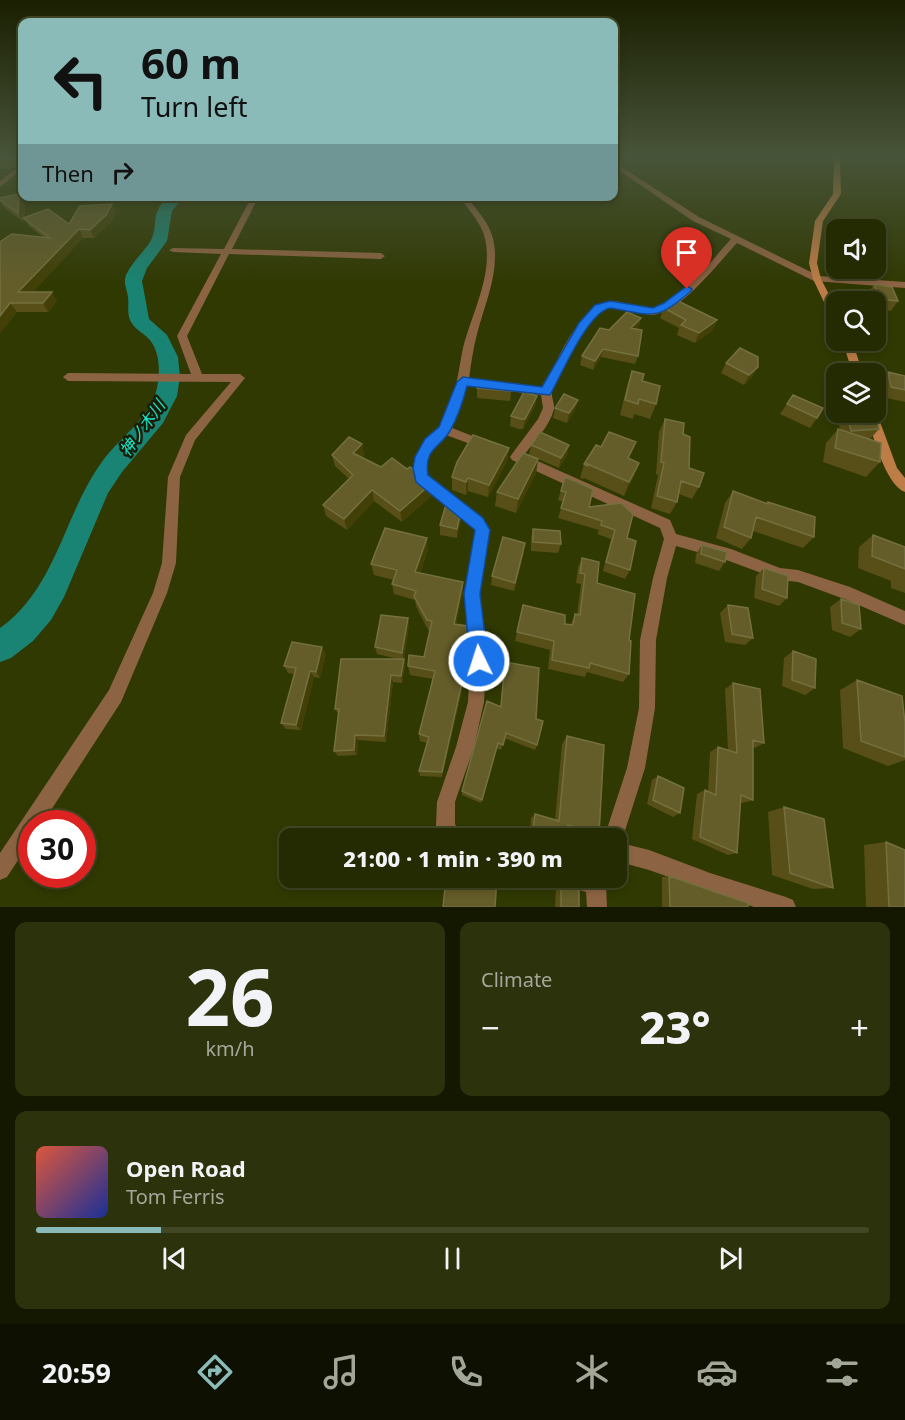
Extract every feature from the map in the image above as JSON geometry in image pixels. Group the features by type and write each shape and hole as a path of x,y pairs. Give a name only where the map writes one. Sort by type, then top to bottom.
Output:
{"street":[{"path":"667,199 696,219 735,240 817,279 905,285"},
{"path":"826,297 817,279 813,263 814,243 819,221 833,199"},
{"path":"198,378 182,336 253,201"},
{"path":"446,828 446,802 465,747 476,702 479,644 472,594 482,530 478,522 421,478 422,457 429,442 444,430 456,404 463,382 468,348 485,289 490,249 487,234 466,201"},
{"path":"505,454 543,421 549,408 546,392 585,323 598,307 610,304 654,312 668,306 698,280 735,240"},
{"path":"173,250 381,256"},
{"path":"0,870 115,696 160,593 169,563 174,477 190,438 240,378 68,377"},
{"path":"463,382 546,392"},
{"path":"875,423 892,470 905,487"},
{"path":"444,430 460,434 665,524 671,539 660,578 648,640 647,708 636,768 616,828"},
{"path":"671,539 689,542 730,555 780,574 798,576 850,594 905,618"},
{"path":"627,854 786,907"},
{"path":"597,888 597,907"}],"building":[{"path":"18,199 18,213 0,200"},
{"path":"112,204 106,215 90,230 79,229 18,292 52,292 43,303 10,303 0,316 0,242 12,234 50,238 23,218 48,209 69,224 80,206"},
{"path":"874,284 892,287 898,301 886,300 886,291 877,291"},
{"path":"676,300 717,320 699,333 681,325 686,320 664,308"},
{"path":"627,312 641,318 631,328 642,330 638,356 603,349 595,361 582,356 600,328 609,330"},
{"path":"740,348 758,357 758,367 749,375 726,363"},
{"path":"632,371 644,374 642,381 660,386 656,404 639,399 638,404 625,400"},
{"path":"888,372 905,376 905,390 891,387"},
{"path":"479,380 512,384 511,391 477,388"},
{"path":"524,392 537,396 525,419 511,416"},
{"path":"564,394 578,400 569,413 555,408"},
{"path":"793,395 823,408 817,418 787,404"},
{"path":"665,419 684,423 683,434 690,437 689,468 704,473 699,487 681,481 677,502 657,496 664,463 661,462"},
{"path":"849,423 877,423 879,429 851,431"},
{"path":"838,429 881,443 880,462 835,448"},
{"path":"540,432 569,445 561,458 531,445"},
{"path":"609,432 636,442 628,458 639,463 629,482 584,464 596,445 601,447"},
{"path":"473,435 509,448 489,485 468,478 466,482 452,477 457,462"},
{"path":"349,437 362,444 353,453 381,467 392,458 407,469 410,467 431,484 400,511 372,490 344,519 323,505 353,475 332,455"},
{"path":"523,453 538,459 518,499 497,492"},
{"path":"565,477 593,489 589,507 621,503 633,514 627,538 636,541 630,570 606,562 615,530 601,525 602,521 561,508 566,492 561,491"},
{"path":"733,491 768,504 768,502 815,517 814,537 756,517 751,538 724,527"},
{"path":"447,501 461,511 457,529 440,525"},
{"path":"385,528 427,538 415,572 463,582 454,624 468,626 469,635 461,687 442,772 419,771 429,737 419,734 435,671 408,666 409,655 424,657 432,621 427,620 414,596 416,591 392,584 397,570 371,564"},
{"path":"533,529 560,531 561,544 533,542"},
{"path":"873,535 905,547 905,569 872,556"},
{"path":"503,537 525,543 515,583 492,576"},
{"path":"702,545 727,552 725,562 701,554"},
{"path":"582,558 599,562 597,583 635,594 629,640 631,641 629,674 590,663 589,668 552,660 554,641 517,632 523,605 565,615 565,624 573,625 575,614 580,615 585,574 580,573"},
{"path":"764,568 788,576 787,598 762,589"},
{"path":"841,599 859,605 861,629 842,623"},
{"path":"728,605 748,608 753,638 732,634"},
{"path":"381,615 408,618 402,653 375,647"},
{"path":"292,642 322,647 316,672 310,671 296,725 281,723 296,668 284,666"},
{"path":"793,651 816,659 815,688 792,680"},
{"path":"341,659 404,659 401,676 391,675 384,736 355,735 354,750 334,751 339,709 335,709"},
{"path":"505,662 539,668 536,719 543,721 537,745 506,733 503,745 498,743 482,800 462,791 487,701 501,707"},
{"path":"857,680 902,696 905,757 861,741"},
{"path":"733,683 760,689 764,743 753,740 753,800 741,795 737,853 700,837 705,790 716,795 718,747 737,753"},
{"path":"567,736 604,745 599,828 578,828 568,825 568,828 533,828 535,814 559,821"},
{"path":"658,776 684,788 680,813 653,800"},
{"path":"784,807 824,819 833,888 790,873"},
{"path":"886,842 905,850 905,907 889,907"},
{"path":"669,876 748,903 748,907 670,907"},
{"path":"445,888 496,888 495,907 443,907"},
{"path":"561,888 579,890 579,907 561,907"}],"waterway":[{"name":"神ノ木川","path":"0,647 23,631 40,610 66,563 98,487 113,465 147,428 167,396 170,377 168,357 160,339 139,319 134,281 139,268 160,238 162,217 172,201"}],"route":[{"path":"479,661 472,594 482,530 478,522 421,478 422,457 429,442 444,430 463,382 546,392 585,323 598,307 610,304 654,312 668,306 687,289"}]}
